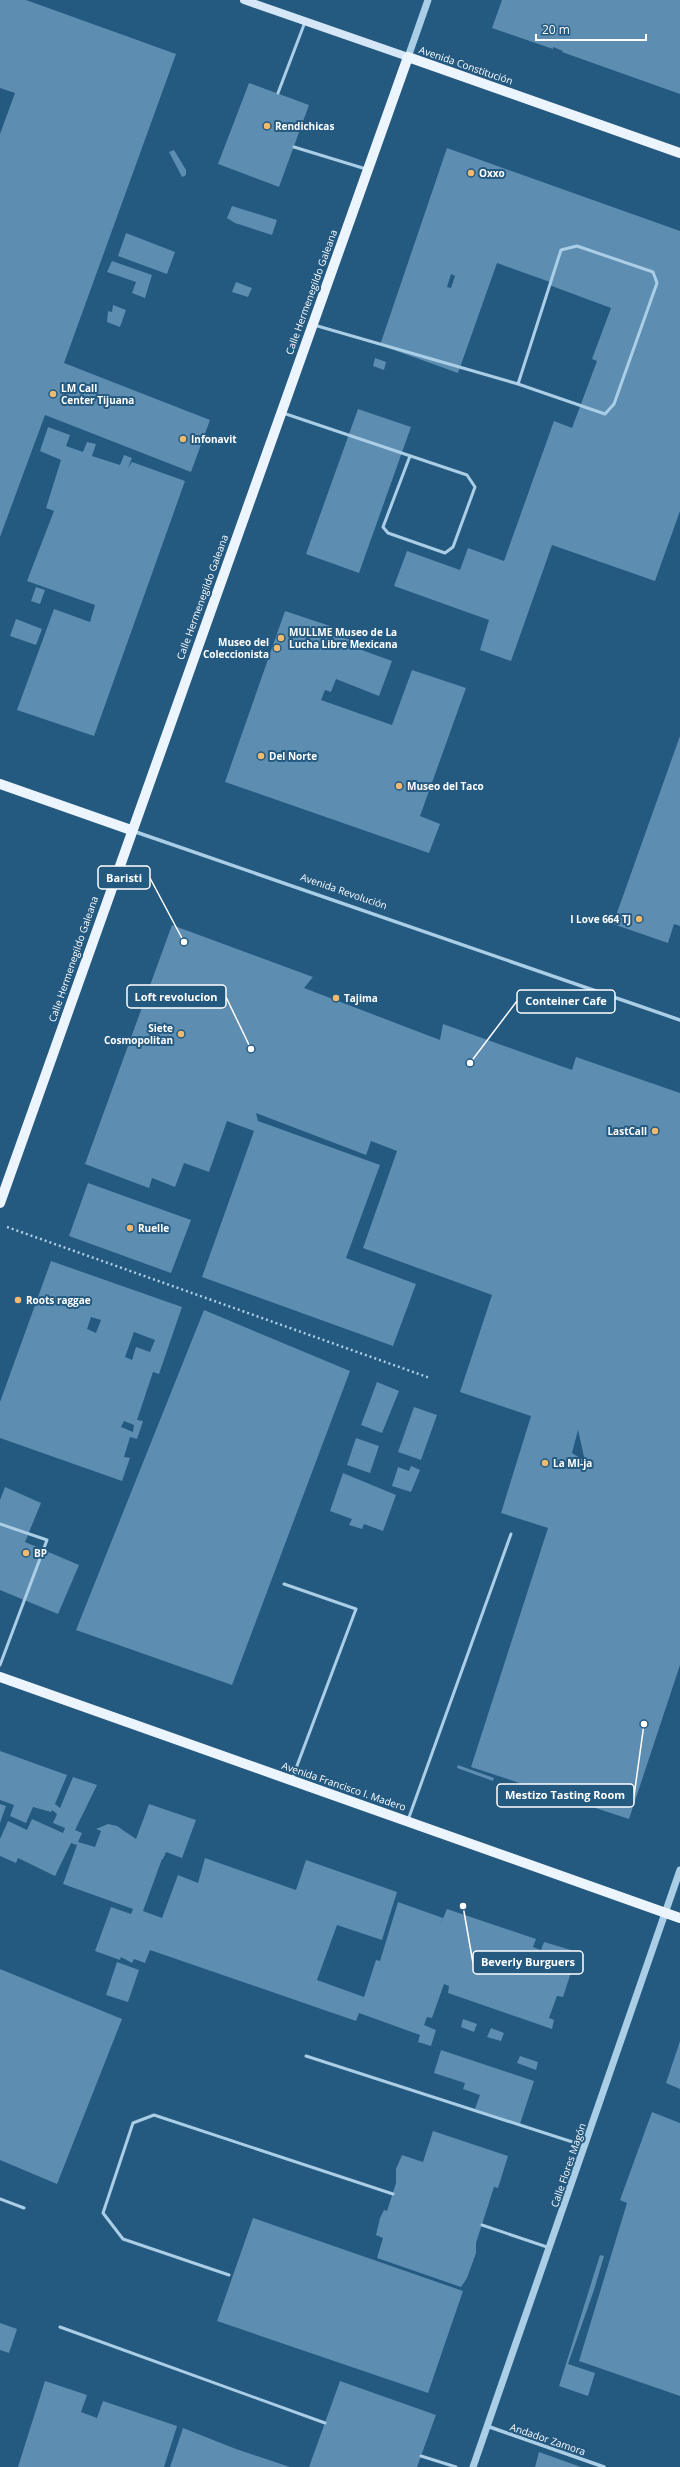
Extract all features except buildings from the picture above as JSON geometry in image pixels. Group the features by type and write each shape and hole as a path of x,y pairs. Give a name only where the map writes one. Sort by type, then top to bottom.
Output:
{"main road":[{"name":"Avenida Constitución","path":"244,0 680,153"},
{"name":"Calle Hermenegildo Galeana","path":"0,1203 131,830 408,57"},
{"name":"Avenida Revolución","path":"0,784 131,830"},
{"name":"Avenida Francisco I. Madero","path":"0,1676 680,1918"}],"street":[{"name":"Calle Hermenegildo Galeana","path":"408,57 428,0"},
{"name":"Avenida Revolución","path":"131,830 680,1020"},
{"name":"Calle Flores Magón","path":"473,2467 680,1870"},
{"name":"Andador Zamora","path":"487,2426 604,2467"}],"lane":[{"path":"278,93 305,21"},
{"path":"294,147 368,170"},
{"path":"312,325 518,384 605,414 614,404 657,283 652,272 577,246 561,250 518,384"},
{"path":"281,413 410,456 466,475 474,487 453,547 445,553 388,533 383,527 410,456"},
{"path":"0,1524 47,1540 0,1665"},
{"path":"408,1821 511,1534"},
{"path":"284,1584 356,1608 291,1780"},
{"path":"306,2056 585,2146"},
{"path":"229,2275 123,2238 103,2212 133,2123 154,2115 392,2194"},
{"path":"0,2199 24,2208"},
{"path":"482,2225 550,2248"},
{"path":"60,2327 325,2423"},
{"path":"421,2456 456,2467"}],"path":[{"path":"0,1224 430,1378"}],"place":[{"name":"Rendichicas","path":"267,126"},
{"name":"Oxxo","path":"471,173"},
{"name":"LM Call Center Tijuana","path":"53,394"},
{"name":"Infonavit","path":"183,439"},
{"name":"MULLME Museo de La Lucha Libre Mexicana","path":"281,638"},
{"name":"Museo del Coleccionista","path":"277,648"},
{"name":"Del Norte","path":"261,756"},
{"name":"Museo del Taco","path":"399,786"},
{"name":"I Love 664 TJ","path":"639,919"},
{"name":"Baristi","path":"184,942"},
{"name":"Tajima","path":"336,998"},
{"name":"Siete Cosmopolitan","path":"181,1034"},
{"name":"Loft revolucion","path":"251,1049"},
{"name":"Conteiner Cafe","path":"470,1063"},
{"name":"LastCall","path":"655,1131"},
{"name":"Ruelle","path":"130,1228"},
{"name":"Roots raggae","path":"18,1300"},
{"name":"La MI-ja","path":"545,1463"},
{"name":"BP","path":"26,1553"},
{"name":"Mestizo Tasting Room","path":"644,1724"},
{"name":"Beverly Burguers","path":"463,1906"}]}
